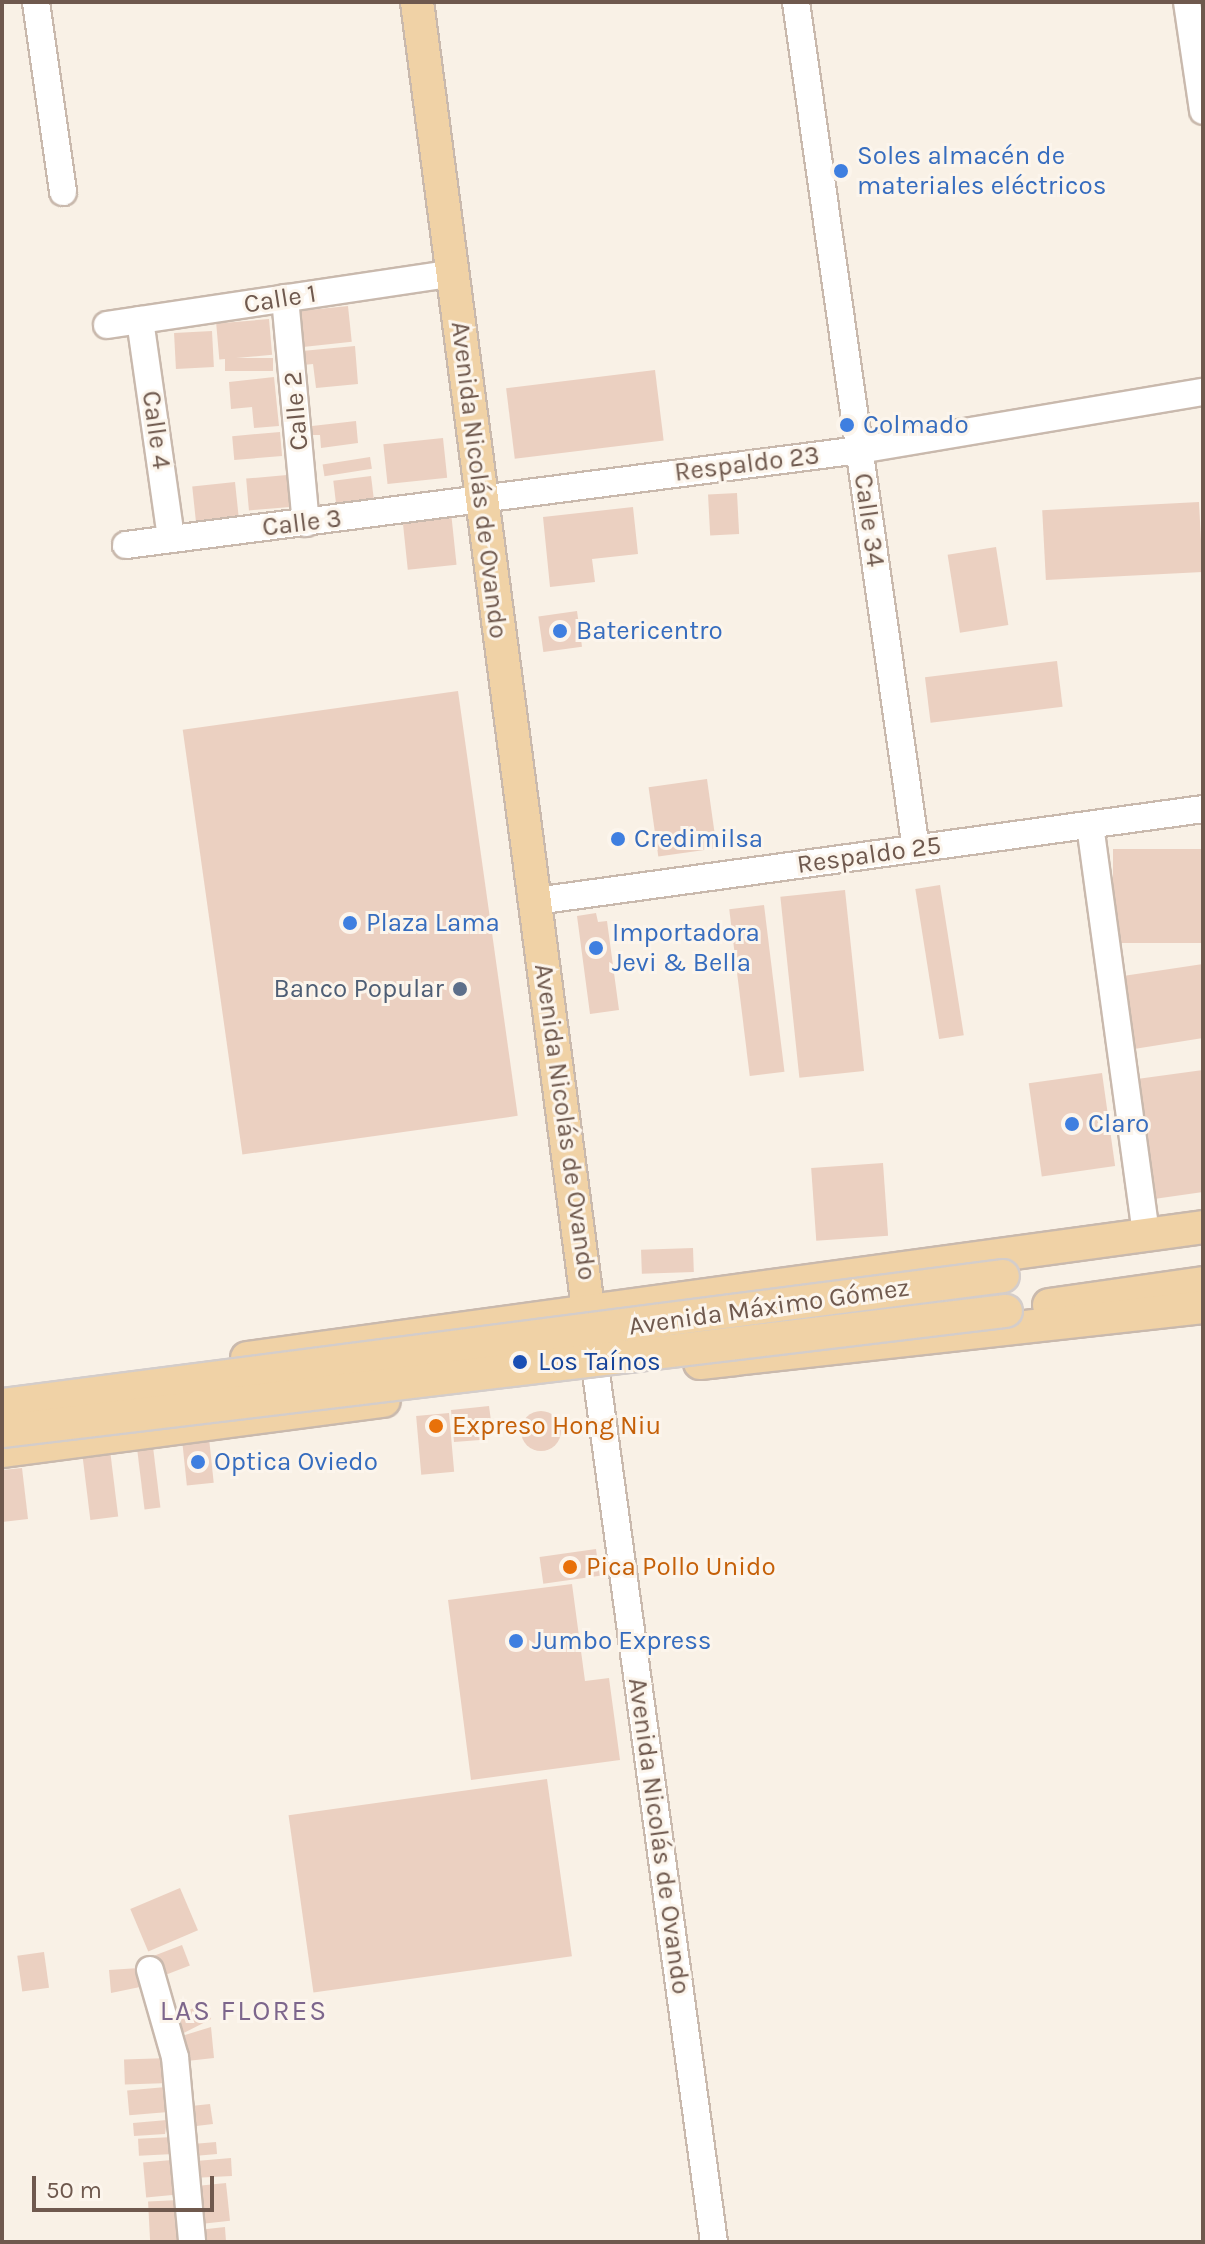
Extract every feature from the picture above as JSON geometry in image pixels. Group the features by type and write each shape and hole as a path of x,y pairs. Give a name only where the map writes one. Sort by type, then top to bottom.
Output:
{"main road":[{"name":"Avenida Nicolás de Ovando","path":"417,2 479,498 536,901 596,1373"},
{"path":"2,1391 1203,1227"},
{"name":"Avenida Máximo Gómez","path":"2,1405 1203,1248"},
{"name":"Avenida Máximo Gómez","path":"2,1431 1006,1311 1203,1283"},
{"path":"2,1451 596,1373 1203,1307"}],"street":[{"path":"36,2 63,192"},
{"name":"Calle 34","path":"796,2 916,849"},
{"path":"1187,2 1201,77 1203,111"},
{"name":"Calle 1","path":"107,325 453,273"},
{"name":"Calle 2","path":"285,298 306,523"},
{"name":"Calle 4","path":"140,320 171,539"},
{"name":"Respaldo 23","path":"479,498 859,450 1203,392"},
{"name":"Calle 3","path":"126,545 479,498"},
{"name":"Respaldo 25","path":"536,901 1203,809"},
{"path":"1090,825 1146,1235"},
{"name":"Avenida Nicolás de Ovando","path":"596,1373 714,2242"},
{"path":"150,1970 175,2057 192,2242"}],"building":[{"path":"348,306 352,342 303,347 299,311"},
{"path":"269,319 272,355 219,359 216,324"},
{"path":"212,331 214,367 176,369 174,333"},
{"path":"355,346 358,384 316,388 313,364 303,365 302,351"},
{"path":"225,358 273,358 273,371 225,371"},
{"path":"655,370 664,440 515,459 506,388"},
{"path":"274,377 279,426 254,428 252,407 231,409 229,382"},
{"path":"356,421 358,443 321,448 320,435 313,435 312,426"},
{"path":"280,432 282,456 234,460 232,436"},
{"path":"443,438 447,478 388,484 383,444"},
{"path":"370,457 372,469 324,476 323,465"},
{"path":"287,475 290,507 249,510 246,479"},
{"path":"371,476 374,502 336,506 333,481"},
{"path":"235,482 239,521 196,525 192,486"},
{"path":"737,493 739,534 710,535 708,495"},
{"path":"1199,502 1203,572 1046,580 1042,510"},
{"path":"633,507 638,554 592,559 595,582 550,587 543,517"},
{"path":"451,512 457,565 408,570 402,517"},
{"path":"996,547 1008,625 960,633 948,555"},
{"name":"Batericentro","path":"577,611 582,647 543,652 538,616"},
{"path":"1057,661 1063,707 931,723 925,677"},
{"name":"Plaza Lama","path":"458,691 518,1116 242,1155 183,730"},
{"path":"707,779 717,848 658,857 649,787"},
{"path":"1113,849 1203,849 1203,943 1113,943"},
{"path":"940,885 964,1035 939,1039 915,889"},
{"path":"845,890 864,1071 799,1078 780,897"},
{"path":"764,905 784,1072 750,1076 729,909"},
{"path":"596,913 598,922 607,921 619,1010 590,1014 577,916"},
{"path":"1203,964 1203,1038 1134,1049 1123,976"},
{"path":"1203,1070 1203,1192 1154,1199 1137,1079"},
{"name":"Claro","path":"1102,1073 1115,1166 1042,1176 1029,1083"},
{"path":"883,1163 888,1236 816,1241 811,1168"},
{"name":"Los Taínos","path":"693,1248 694,1272 642,1274 641,1250"},
{"path":"489,1406 491,1421 479,1422 480,1440 454,1442 451,1410"},
{"path":"541,1411 555,1417 561,1431 555,1445 541,1451 527,1445 521,1431 527,1417"},
{"path":"449,1413 454,1472 421,1475 416,1416"},
{"name":"Optica Oviedo","path":"209,1438 214,1483 187,1486 182,1441"},
{"path":"153,1447 160,1508 145,1509 137,1449"},
{"path":"110,1450 118,1517 90,1520 82,1453"},
{"path":"22,1468 28,1519 2,1522 2,1470"},
{"name":"Pica Pollo Unido","path":"596,1549 600,1576 543,1584 540,1557"},
{"path":"572,1584 585,1681 609,1678 620,1760 471,1780 448,1600"},
{"path":"547,1779 572,1956 313,1993 289,1815"},
{"path":"180,1888 198,1930 148,1951 130,1909"},
{"path":"182,1945 190,1966 160,1977 152,1956"},
{"path":"44,1952 49,1988 22,1991 17,1956"},
{"path":"139,1968 140,1987 111,1993 109,1970"},
{"path":"203,2003 211,2019 181,2034 173,2018"},
{"path":"211,2027 214,2058 187,2061 185,2035"},
{"path":"169,2058 170,2083 125,2085 124,2060"},
{"path":"166,2087 168,2112 129,2115 127,2090"},
{"path":"210,2104 213,2124 188,2127 191,2106"},
{"path":"167,2120 165,2134 134,2136 133,2123"},
{"path":"173,2137 174,2154 139,2156 138,2139"},
{"path":"216,2142 217,2154 194,2156 193,2144"},
{"path":"231,2158 232,2176 192,2178 196,2161"},
{"path":"172,2160 175,2195 146,2197 143,2163"},
{"path":"226,2183 230,2221 198,2224 194,2186"},
{"path":"179,2200 181,2241 150,2242 148,2202"},
{"path":"225,2227 226,2242 200,2242 198,2230"}],"place":[{"name":"Soles almacén de materiales eléctricos","path":"841,171"},
{"name":"Colmado","path":"847,425"},
{"name":"Batericentro","path":"560,631"},
{"name":"Credimilsa","path":"618,839"},
{"name":"Plaza Lama","path":"350,923"},
{"name":"Importadora Jevi & Bella","path":"596,948"},
{"name":"Banco Popular","path":"460,989"},
{"name":"Claro","path":"1072,1124"},
{"name":"Los Taínos","path":"520,1362"},
{"name":"Expreso Hong Niu","path":"436,1426"},
{"name":"Optica Oviedo","path":"198,1462"},
{"name":"Pica Pollo Unido","path":"570,1567"},
{"name":"Jumbo Express","path":"516,1641"}],"district":[{"name":"LAS FLORES","path":"244,2011"}]}
